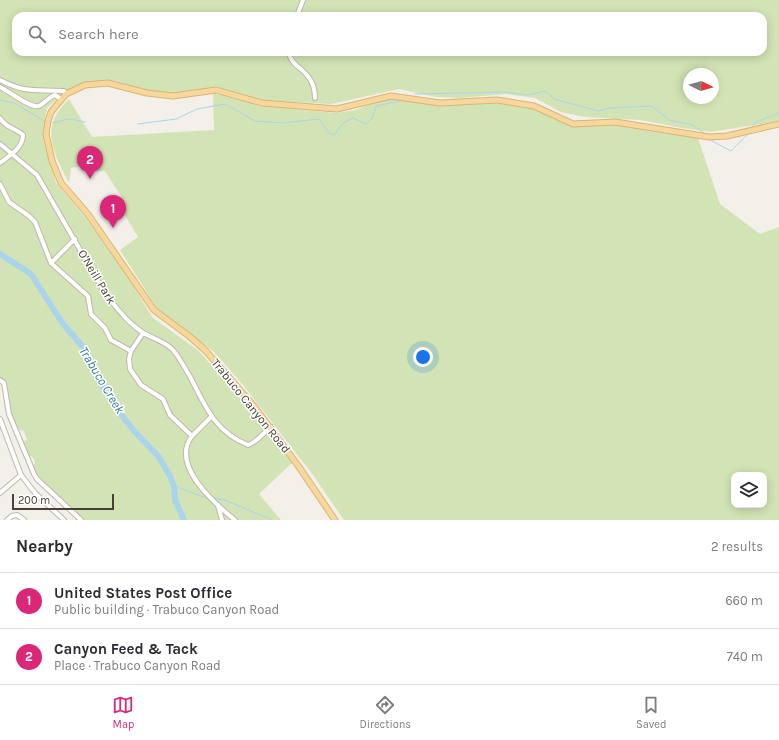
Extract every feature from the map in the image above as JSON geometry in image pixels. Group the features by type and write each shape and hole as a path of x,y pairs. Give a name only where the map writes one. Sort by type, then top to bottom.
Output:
{"main road":[{"name":"Trabuco Canyon Road","path":"335,520 270,427 231,379 205,350 154,310 87,212 61,183 52,161 46,134 50,116 60,100 66,94 85,85 108,82 147,93 173,96 216,90 262,103 338,109 391,96 440,103 497,100 534,106 573,124 615,122 693,136 709,137 727,136 779,124"}],"street":[{"path":"298,12 302,0"},
{"path":"290,56 293,63 303,69 312,81 315,98"},
{"path":"1,81 29,91 64,91 66,94"},
{"path":"0,87 34,106 39,106 55,95 60,100"},
{"path":"51,91 52,96"},
{"path":"0,118 5,125 23,136 21,145 0,163"},
{"name":"O'Neill Park","path":"0,144 37,176 75,239 106,295 132,324 143,333 173,349 203,400 211,417 227,434 248,445 254,443 259,436 270,427"},
{"path":"0,184 9,202 35,222 51,263 88,296 91,314 105,328 111,340 131,351"},
{"path":"51,263 75,239"},
{"path":"143,333 131,351 129,363 137,381 163,399 170,415 192,436"},
{"path":"0,380 4,383 9,414 34,474 37,479 81,520"},
{"path":"211,417 192,436 187,448 189,468 194,478 212,500 235,520"},
{"path":"0,419 21,475 35,493 64,520"},
{"path":"0,493 21,475"},
{"path":"218,505 222,520"},
{"path":"7,520 12,516 17,515 24,520"}],"green space":[{"path":"0,0 779,0 779,121 710,132 641,120 585,117 561,112 535,98 506,94 460,98 436,97 399,89 331,104 261,100 226,90 203,89 168,94 144,90 116,81 104,80 83,83 59,97 47,108 44,126 44,141 56,183 85,217 123,270 153,318 199,351 260,422 292,463 259,494 281,520 84,520 38,478 32,468 35,463 34,459 31,456 27,456 22,442 27,440 24,431 17,429 0,377"},
{"path":"213,94 226,95 259,106 336,113 355,110 376,102 390,99 444,106 479,103 520,105 581,126 619,125 648,131 698,138 720,204 760,234 779,227 779,520 344,520 313,475 244,386 214,352 157,308 120,250 138,237 117,202 122,198 105,171 88,171 81,166 71,168 69,183 54,150 52,130 54,120 60,109 69,99 92,137 214,130"}],"waterway":[{"path":"415,94 506,92 527,95 546,91 554,99 598,111 610,108 652,106 669,120 693,125 705,134"},
{"path":"0,100 14,103 44,121"},
{"path":"138,124 176,119 197,109 225,104 255,121 282,123 319,119 329,133 334,135 343,123 353,118 366,124 373,117 376,106 400,101"},
{"path":"750,129 756,122 779,113"},
{"path":"52,123 69,119 85,122"},
{"path":"710,140 731,151 747,135"},
{"name":"Trabuco Creek","path":"0,254 31,274 63,324 84,348 96,375 119,412 135,432 159,457 174,486 175,500 184,520"},
{"path":"174,486 209,499"},
{"path":"212,497 227,501 272,520"}],"place":[{"name":"Canyon Feed & Tack","path":"90,179"},
{"name":"United States Post Office","path":"113,228"}]}
